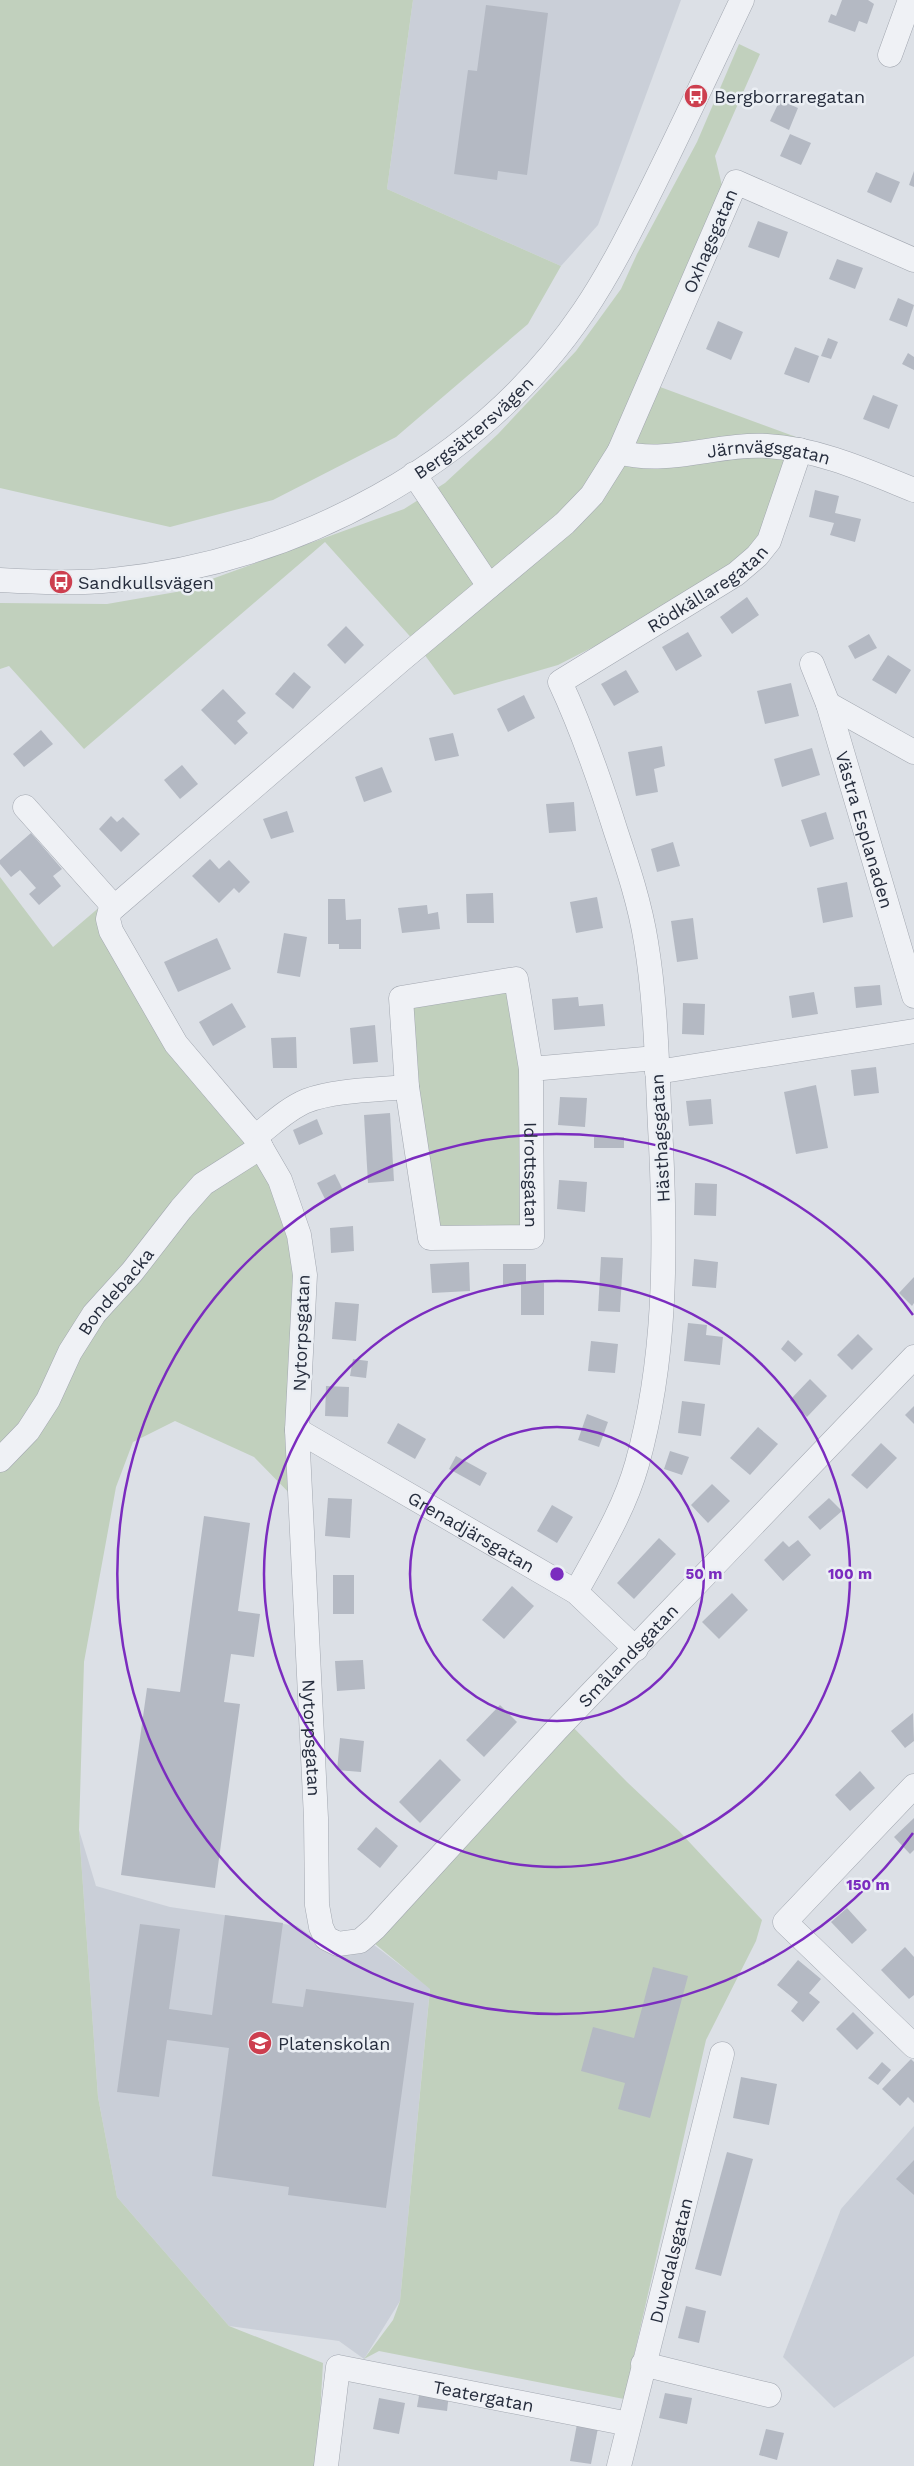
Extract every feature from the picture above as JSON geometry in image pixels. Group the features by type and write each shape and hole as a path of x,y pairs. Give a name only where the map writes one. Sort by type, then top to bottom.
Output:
{"street":[{"name":"Bergsättersvägen","path":"0,580 34,582 112,580 231,558 298,535 366,503 414,474 477,428 533,376 584,311 627,238 742,0"},
{"path":"890,55 910,0"},
{"name":"Oxhagsgatan","path":"619,452 736,182 914,260"},
{"name":"Järnvägsgatan","path":"619,452 634,456 654,456 728,447 767,446 800,450 821,455 914,490"},
{"name":"Rödkällaregatan","path":"560,682 736,574 757,556 769,541 800,450"},
{"path":"25,807 114,907 579,510 605,476 619,452"},
{"path":"414,474 488,586"},
{"name":"Västra Esplanaden","path":"812,664 828,704 914,996"},
{"name":"Hästhagsgatan","path":"560,682 580,724 596,767 634,888 646,940 652,985 657,1065 664,1241 661,1326 648,1420 636,1466 618,1518 576,1592"},
{"path":"828,704 914,752"},
{"name":"Nytorpsgatan","path":"114,907 110,911 108,919 111,931 176,1044 258,1142 280,1180 300,1235 305,1275 297,1430 316,1818 317,1905 321,1927 326,1938 338,1944"},
{"name":"Idrottsgatan","path":"516,978 531,1069 532,1237 430,1238 407,1087 401,998 516,978"},
{"path":"531,1069 657,1065 914,1030"},
{"path":"258,1142 287,1112 307,1101 330,1096 407,1087"},
{"name":"Bondebacka","path":"0,1460 33,1423 48,1400 70,1352 94,1314 132,1272 203,1184 258,1142"},
{"name":"Smålandsgatan","path":"338,1944 360,1941 375,1928 557,1729 636,1649 914,1357"},
{"name":"Grenadjärsgatan","path":"297,1430 576,1592 636,1649"},
{"path":"914,1786 785,1922 914,2046"},
{"name":"Duvedalsgatan","path":"619,2466 722,2054"},
{"path":"643,2364 769,2395"},
{"name":"Teatergatan","path":"326,2466 338,2367 629,2424"}],"shaded area":[{"path":"413,0 681,0 598,225 561,266 387,189"},
{"name":"Platenskolan","path":"79,1830 96,1886 170,1907 297,1926 314,1938 342,1952 374,1945 430,1988 400,2301 364,2359 339,2341 229,2326 117,2197 98,2097"},
{"path":"914,2126 914,2356 834,2408 783,2357 841,2209"}],"green space":[{"path":"0,0 413,0 387,189 561,266 528,324 396,437 273,500 170,527 0,488"},
{"path":"739,44 760,54 715,156 727,207 652,384 818,445 770,537 724,580 558,665 454,695 416,643 325,542 84,749 9,666 0,669 0,603 107,604 176,592 404,509 445,483 498,434 576,351 621,289 637,254 697,142"},
{"path":"0,877 53,947 116,893 116,930 307,1242 299,1503 254,1457 175,1421 133,1442 116,1487 84,1662 79,1830 98,2097 117,2197 229,2326 323,2363 317,2466 0,2466"},
{"path":"513,980 532,1235 437,1225 404,997"},
{"path":"565,1719 679,1831 762,1920 756,1941 706,2040 624,2399 379,2351 364,2359 393,2320 400,2301 430,1989 369,1939"}],"building":[{"path":"842,0 868,0 874,4 867,24 859,21 855,32 828,22 831,14 836,16"},
{"path":"486,5 548,13 527,175 498,171 497,180 454,174 468,70 477,71"},
{"path":"780,100 798,108 789,130 770,121"},
{"path":"790,134 811,143 801,165 780,156"},
{"path":"914,171 914,187 909,185"},
{"path":"876,172 900,182 891,203 867,192"},
{"path":"758,221 788,232 779,258 748,247"},
{"path":"837,259 863,268 855,289 829,279"},
{"path":"898,298 914,305 907,327 889,320"},
{"path":"718,321 743,332 731,360 706,349"},
{"path":"828,338 838,342 831,359 821,356"},
{"path":"795,347 819,356 809,383 784,374"},
{"path":"908,353 914,357 914,370 902,364"},
{"path":"873,395 898,405 889,429 863,419"},
{"path":"815,490 839,496 835,513 861,519 855,542 830,535 834,523 809,517"},
{"path":"747,597 759,615 732,634 720,617"},
{"path":"346,626 364,645 345,664 327,645"},
{"path":"688,632 702,656 676,671 662,647"},
{"path":"869,634 877,648 855,659 848,646"},
{"path":"888,655 911,670 896,694 872,680"},
{"path":"626,670 639,692 614,706 601,684"},
{"path":"294,672 311,687 293,709 275,694"},
{"path":"791,683 799,716 765,724 757,691"},
{"path":"223,689 246,713 237,721 248,733 235,745 201,710"},
{"path":"524,695 535,718 508,732 497,709"},
{"path":"41,730 53,744 24,767 13,754"},
{"path":"453,733 459,756 435,761 429,738"},
{"path":"662,746 665,766 654,769 658,792 636,796 628,752"},
{"path":"812,748 820,775 782,787 774,759"},
{"path":"182,765 198,784 180,799 164,780"},
{"path":"382,767 392,792 364,802 355,777"},
{"path":"574,802 576,831 549,833 546,804"},
{"path":"287,811 294,832 271,839 263,819"},
{"path":"826,812 834,839 810,847 801,820"},
{"path":"111,816 117,822 123,817 140,834 121,852 99,829"},
{"path":"31,833 62,869 53,876 61,886 39,905 29,894 36,888 20,870 11,877 0,864 0,860"},
{"path":"673,842 680,866 657,872 651,849"},
{"path":"210,859 219,869 229,860 250,882 239,893 234,888 219,903 192,876"},
{"path":"847,882 853,917 823,923 817,888"},
{"path":"493,893 494,923 467,923 466,894"},
{"path":"597,897 603,928 576,933 570,902"},
{"path":"328,899 345,899 346,920 361,919 361,949 339,949 339,944 328,944"},
{"path":"427,905 428,914 438,912 440,929 402,933 398,908"},
{"path":"693,918 698,959 677,962 671,921"},
{"path":"284,933 307,937 300,977 277,973"},
{"path":"217,938 231,969 178,992 164,962"},
{"path":"880,985 882,1005 856,1008 854,987"},
{"path":"814,992 818,1014 792,1018 789,996"},
{"path":"578,997 579,1006 603,1004 605,1026 554,1030 552,999"},
{"path":"232,1003 246,1027 213,1046 199,1022"},
{"path":"683,1003 705,1004 704,1035 682,1034"},
{"path":"375,1025 378,1062 353,1064 350,1028"},
{"path":"296,1037 297,1068 273,1068 271,1038"},
{"path":"876,1067 879,1093 854,1096 851,1070"},
{"path":"816,1085 828,1148 796,1154 784,1092"},
{"path":"560,1097 587,1098 585,1127 558,1125"},
{"path":"711,1099 713,1124 689,1126 686,1101"},
{"path":"390,1113 394,1181 368,1183 364,1115"},
{"path":"317,1119 323,1134 299,1145 293,1130"},
{"path":"594,1137 624,1137 624,1148 594,1148"},
{"path":"335,1174 343,1190 325,1199 317,1183"},
{"path":"559,1180 587,1182 585,1212 557,1209"},
{"path":"695,1183 717,1184 716,1216 694,1215"},
{"path":"353,1226 354,1251 331,1253 330,1228"},
{"path":"601,1257 623,1258 620,1312 598,1311"},
{"path":"694,1259 718,1262 716,1288 692,1286"},
{"path":"469,1262 470,1291 432,1293 430,1264"},
{"path":"503,1264 526,1264 526,1283 544,1283 544,1315 521,1315 521,1285 503,1285"},
{"path":"914,1277 914,1303 912,1306 899,1293"},
{"path":"335,1302 359,1304 356,1341 332,1339"},
{"path":"688,1323 707,1325 706,1335 723,1337 720,1365 684,1361"},
{"path":"858,1334 873,1349 852,1370 837,1355"},
{"path":"788,1340 803,1354 795,1362 781,1349"},
{"path":"591,1341 618,1344 615,1373 588,1371"},
{"path":"353,1359 368,1361 366,1378 350,1376"},
{"path":"810,1379 827,1396 807,1417 790,1400"},
{"path":"326,1386 349,1387 348,1417 325,1416"},
{"path":"682,1401 705,1404 701,1436 678,1433"},
{"path":"914,1406 914,1424 905,1415"},
{"path":"587,1414 608,1422 599,1447 578,1440"},
{"path":"398,1423 426,1439 415,1459 387,1443"},
{"path":"758,1427 778,1444 750,1475 730,1458"},
{"path":"881,1443 897,1458 867,1489 851,1475"},
{"path":"670,1451 689,1457 682,1475 664,1469"},
{"path":"456,1456 487,1473 480,1486 449,1469"},
{"path":"712,1484 730,1501 708,1523 691,1505"},
{"path":"328,1498 352,1499 350,1538 325,1536"},
{"path":"829,1498 842,1511 820,1530 808,1517"},
{"path":"552,1505 573,1517 557,1543 537,1531"},
{"path":"204,1516 250,1523 238,1611 260,1614 254,1657 231,1654 224,1702 240,1704 215,1888 121,1875 147,1688 180,1692"},
{"path":"659,1538 676,1554 634,1599 617,1583"},
{"path":"798,1540 811,1555 783,1581 764,1560 783,1541 789,1547"},
{"path":"333,1575 354,1575 354,1614 333,1614"},
{"path":"512,1586 534,1606 504,1639 482,1620"},
{"path":"732,1593 748,1610 719,1639 702,1622"},
{"path":"363,1660 365,1689 337,1691 335,1661"},
{"path":"500,1705 517,1722 484,1757 466,1740"},
{"path":"913,1713 914,1741 905,1748 891,1731"},
{"path":"340,1738 364,1741 361,1772 337,1770"},
{"path":"440,1759 461,1780 420,1823 399,1802"},
{"path":"860,1771 875,1788 850,1811 835,1795"},
{"path":"914,1818 914,1850 910,1854 894,1837"},
{"path":"376,1827 398,1846 380,1868 357,1849"},
{"path":"847,1908 867,1930 852,1944 831,1922"},
{"path":"225,1915 283,1923 272,2003 303,2007 306,1989 414,2003 386,2208 288,2195 289,2187 212,2176 229,2048 167,2040 159,2097 117,2092 140,1924 180,1929 169,2009 212,2015"},
{"path":"905,1947 914,1957 914,1995 909,1999 881,1970"},
{"path":"798,1960 821,1979 809,1993 820,2002 803,2022 791,2011 798,2002 777,1985"},
{"path":"653,1967 688,1976 650,2118 618,2109 625,2083 581,2071 593,2027 634,2038"},
{"path":"853,2012 874,2033 857,2050 836,2029"},
{"path":"911,2059 914,2062 914,2103 908,2097 900,2106 882,2089"},
{"path":"882,2062 891,2070 878,2085 868,2078"},
{"path":"741,2077 777,2084 769,2125 733,2118"},
{"path":"727,2152 753,2159 721,2276 695,2269"},
{"path":"914,2160 914,2195 896,2179"},
{"path":"686,2306 706,2311 699,2343 678,2338"},
{"path":"420,2390 449,2394 447,2411 417,2407"},
{"path":"665,2393 692,2398 687,2424 659,2418"},
{"path":"379,2398 405,2403 399,2434 373,2429"},
{"path":"577,2424 598,2428 591,2464 570,2461"},
{"path":"766,2429 784,2433 777,2460 759,2455"}],"place":[{"name":"Bergborraregatan","path":"696,96"},
{"name":"Sandkullsvägen","path":"61,582"},
{"name":"Platenskolan","path":"260,2043"}]}
